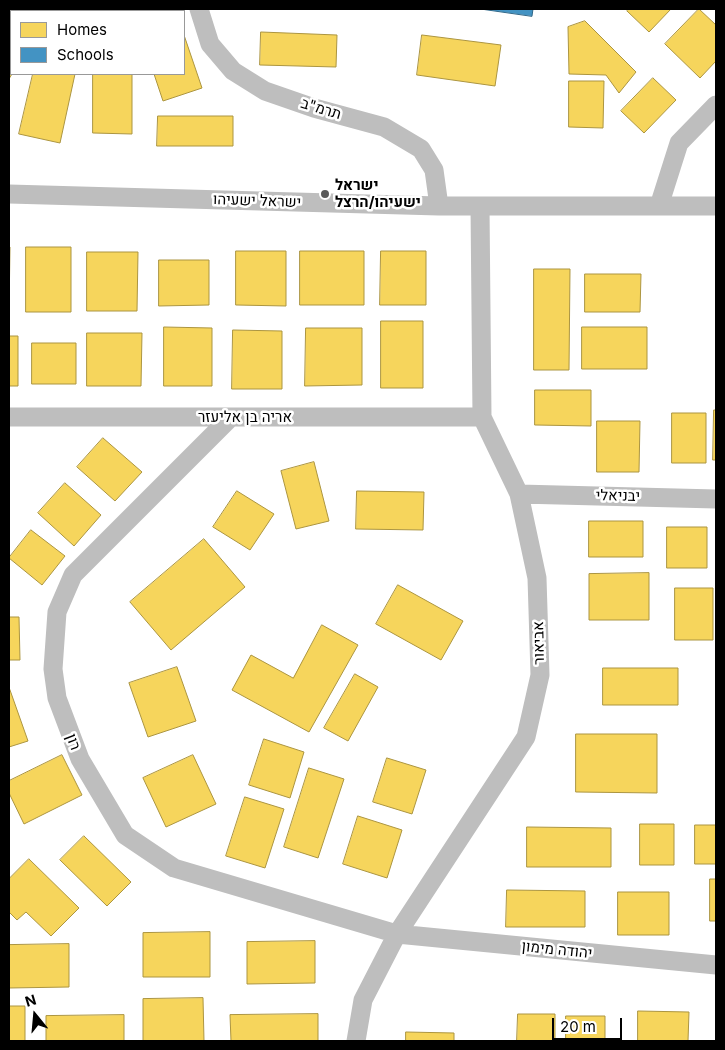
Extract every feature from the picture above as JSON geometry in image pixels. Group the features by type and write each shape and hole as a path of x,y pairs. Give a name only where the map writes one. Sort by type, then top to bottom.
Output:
{"street":[{"name":"תרמ\"ב","path":"199,9 210,44 234,71 265,91 314,108 384,127 421,149 434,170 439,206"},
{"path":"659,206 679,144 716,105"},
{"name":"ישראל ישעיהו","path":"9,194 439,206 716,206"},
{"name":"אביאור","path":"356,1041 362,1000 397,934 526,736 540,675 537,578 519,494 482,417 480,206"},
{"name":"אריה בן אליעזר","path":"9,417 482,417"},
{"name":"רון","path":"231,417 73,575 56,612 53,669 57,698 80,759 125,835 174,868 397,934"},
{"name":"יבניאלי","path":"519,494 716,498"},
{"name":"יהודה מימון","path":"397,934 714,967"}],"building: Homes":[{"path":"66,9 143,9 143,10"},
{"path":"629,9 671,9 649,32 627,11"},
{"path":"699,9 716,25 716,61 700,78 665,44"},
{"path":"585,21 636,72 619,93 606,75 569,74 568,27"},
{"path":"261,32 337,35 336,67 260,65"},
{"path":"422,35 501,45 495,86 417,75"},
{"path":"9,38 11,75 9,79"},
{"path":"185,38 202,88 163,101 154,75 185,75"},
{"path":"33,75 75,75 60,143 19,134"},
{"path":"93,75 132,75 132,134 93,133"},
{"path":"653,78 676,100 644,133 621,111"},
{"path":"569,81 604,81 603,128 569,127"},
{"path":"158,116 233,116 233,146 157,146"},
{"path":"9,247 10,247 9,312"},
{"path":"26,247 71,247 71,312 26,312"},
{"path":"236,251 286,251 286,306 236,305"},
{"path":"300,251 364,251 364,305 300,305"},
{"path":"381,251 426,251 426,305 380,305"},
{"path":"87,252 138,252 137,311 87,311"},
{"path":"159,260 209,260 209,305 159,306"},
{"path":"534,269 570,269 569,370 534,370"},
{"path":"585,274 641,274 640,312 585,312"},
{"path":"381,321 423,321 423,388 381,388"},
{"path":"164,327 212,328 212,386 164,386"},
{"path":"582,327 647,327 647,369 582,369"},
{"path":"306,328 362,328 362,385 305,386"},
{"path":"233,330 282,331 282,389 232,389"},
{"path":"87,333 142,333 141,386 87,386"},
{"path":"9,336 18,336 18,386 9,386"},
{"path":"32,343 76,343 76,384 32,384"},
{"path":"535,390 591,390 591,426 535,425"},
{"path":"714,410 716,410 716,460 713,460"},
{"path":"672,413 706,413 706,463 672,463"},
{"path":"597,421 640,421 639,472 597,472"},
{"path":"103,438 142,472 115,501 77,467"},
{"path":"314,462 329,521 296,529 281,471"},
{"path":"65,483 101,515 74,546 38,513"},
{"path":"237,491 274,514 250,550 213,527"},
{"path":"357,491 424,492 423,530 356,529"},
{"path":"589,521 643,521 643,557 589,557"},
{"path":"667,527 707,527 707,568 667,568"},
{"path":"31,530 65,556 42,585 9,558"},
{"path":"204,539 245,587 171,650 130,602"},
{"path":"649,573 649,620 589,620 589,574"},
{"path":"398,585 463,621 441,660 376,624"},
{"path":"675,588 713,588 713,640 675,640"},
{"path":"9,617 19,617 20,660 9,660"},
{"path":"322,625 358,645 309,732 232,690 251,655 293,678"},
{"path":"177,667 196,721 148,737 129,683"},
{"path":"603,668 678,668 678,705 603,705"},
{"path":"355,674 378,687 348,741 324,728"},
{"path":"9,691 28,741 9,747"},
{"path":"576,734 657,734 657,793 576,792"},
{"path":"264,739 304,752 290,798 249,785"},
{"path":"62,755 82,795 24,824 9,793 9,781"},
{"path":"193,755 216,804 166,827 143,778"},
{"path":"387,758 426,770 412,814 373,802"},
{"path":"309,768 344,779 318,858 284,847"},
{"path":"245,797 284,809 265,868 226,856"},
{"path":"358,816 402,830 387,878 343,864"},
{"path":"640,824 674,824 674,865 640,865"},
{"path":"695,825 716,825 716,864 695,864"},
{"path":"527,827 611,828 611,867 527,867"},
{"path":"84,836 131,882 107,906 60,860"},
{"path":"29,859 79,908 51,936 26,912 17,920 9,912 9,879"},
{"path":"710,879 716,879 716,921 710,921"},
{"path":"507,890 585,891 585,927 506,927"},
{"path":"618,892 669,892 669,935 618,935"},
{"path":"210,932 210,977 143,977 143,933"},
{"path":"315,941 315,983 247,984 247,942"},
{"path":"69,944 69,987 9,988 9,945"},
{"path":"203,998 204,1041 143,1041 143,999"},
{"path":"9,1006 25,1006 25,1041 9,1041"},
{"path":"638,1011 689,1012 688,1041 638,1041"},
{"path":"318,1014 318,1041 231,1041 230,1015"},
{"path":"518,1014 555,1014 555,1041 517,1041"},
{"path":"124,1015 124,1041 46,1041 46,1016"},
{"path":"566,1016 605,1016 605,1041 566,1041"},
{"path":"406,1032 454,1033 454,1041 406,1041"}],"building: Schools":[{"path":"481,9 533,9 532,16"}],"place":[{"name":"ישראל ישעיהו/הרצל","path":"325,194"}]}
